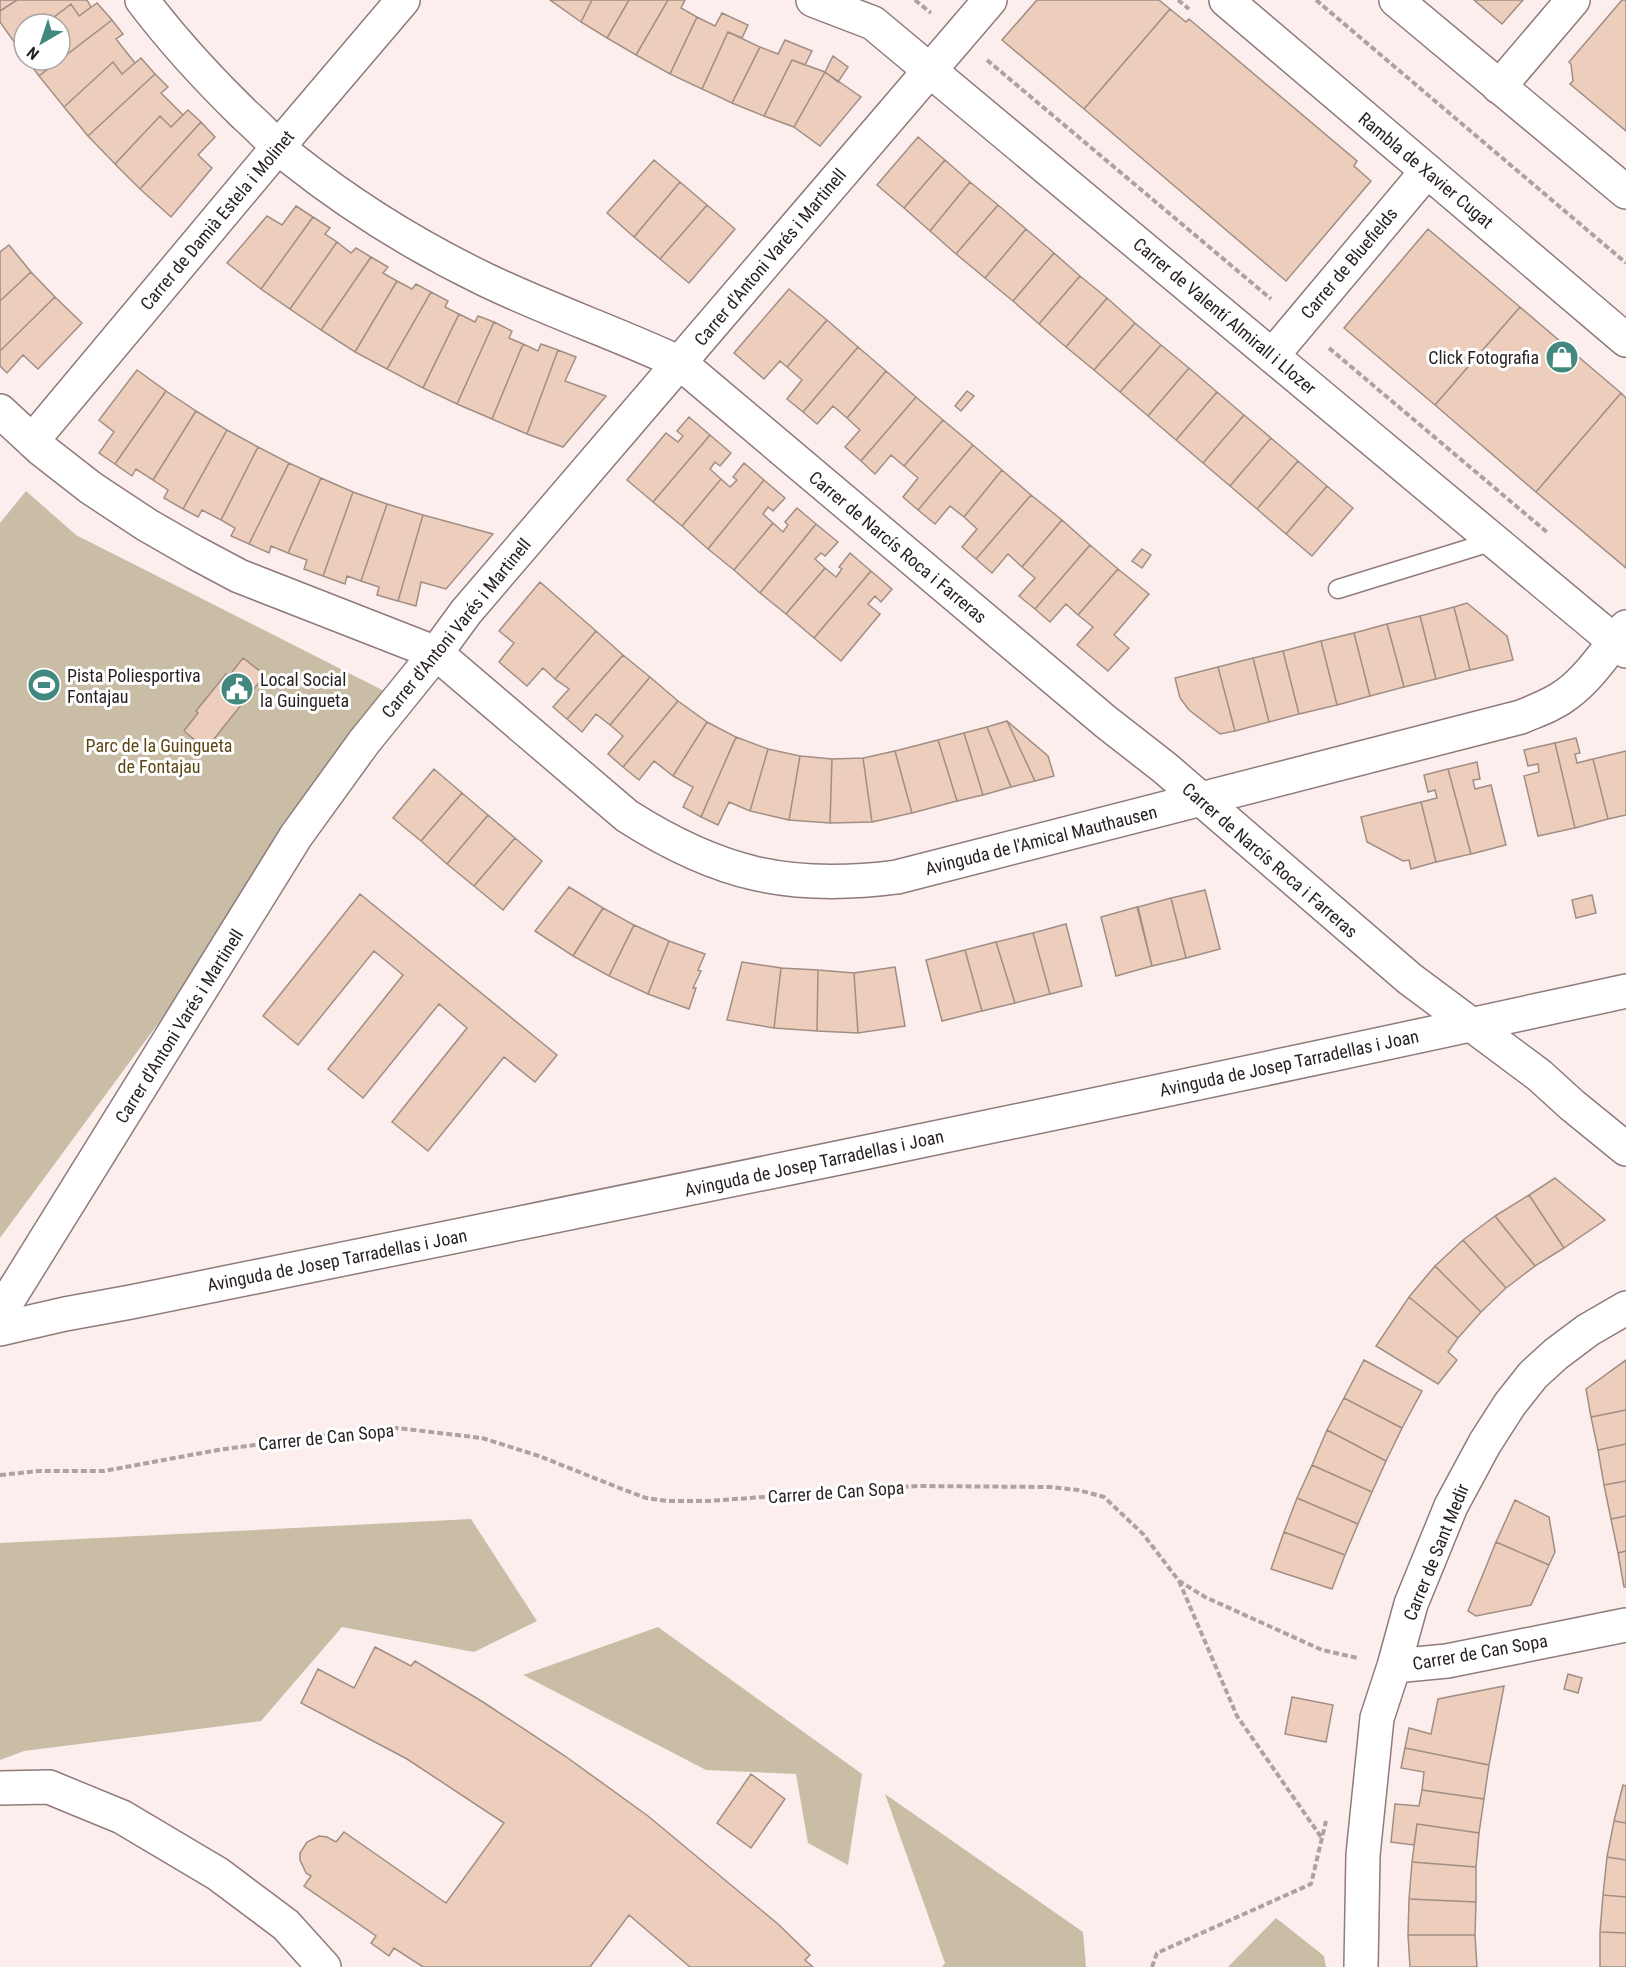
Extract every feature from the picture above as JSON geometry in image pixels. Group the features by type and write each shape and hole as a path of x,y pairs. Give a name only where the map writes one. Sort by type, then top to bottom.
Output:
{"street":[{"name":"Carrer de Narcís Roca i Farreras","path":"142,0 164,29 278,147 356,204 433,253 484,279 680,363 1106,722 1164,768 1410,979 1539,1075 1626,1149"},
{"name":"Carrer de Damià Estela i Molinet","path":"32,441 403,0"},
{"name":"Carrer de Valentí Almirall i Llozer","path":"813,0 873,23 1494,541 1622,640"},
{"name":"Carrer d'Antoni Varés i Martinell","path":"0,1313 296,836 364,742 466,612 990,0"},
{"name":"Rambla de Xavier Cugat","path":"1226,0 1626,340"},
{"path":"1396,0 1626,192"},
{"path":"1499,87 1574,0"},
{"name":"Carrer de Bluefields","path":"1272,356 1427,171"},
{"name":"Avinguda de l'Amical Mauthausen","path":"0,411 40,449 91,488 138,519 239,576 436,653 627,816 661,838 742,871 779,879 857,882 897,877 1521,717 1551,705 1567,694 1622,640"},
{"path":"398,698 438,682 473,684"},
{"name":"Avinguda de Josep Tarradellas i Joan","path":"0,1329 675,1192 1626,991"},
{"name":"Carrer de Sant Medir","path":"1361,1967 1363,1855 1377,1718 1411,1604 1451,1506 1485,1443 1510,1404 1533,1375 1556,1353 1588,1330 1626,1308"},
{"name":"Carrer de Can Sopa","path":"1394,1666 1447,1661 1626,1625"},
{"path":"0,1788 49,1787 122,1817 227,1880 286,1925 324,1967"}],"lane":[{"path":"1338,589 1494,541"}],"path":[{"path":"1316,0 1626,263"},
{"name":"Carrer de Can Sopa","path":"0,1475 39,1471 104,1471 252,1445 397,1428 482,1438 538,1456 638,1495 668,1501 708,1501 917,1486 1051,1487 1078,1490 1104,1497 1143,1534 1179,1581 1205,1598 1322,1650 1394,1666"},
{"path":"1179,1581 1237,1716 1322,1838"},
{"path":"1152,1967 1157,1953 1311,1884 1327,1815"}],"green space":[{"name":"Parc de la Guingueta de Fontajau","path":"26,491 76,535 398,698 0,1238 0,523"},
{"path":"471,1519 537,1621 474,1652 342,1627 261,1721 24,1751 0,1760 0,1543"},
{"path":"658,1627 862,1774 848,1865 808,1843 796,1774 706,1770 523,1675"},
{"path":"885,1794 1083,1932 1086,1967 942,1967 945,1963"},
{"path":"1276,1918 1324,1956 1326,1967 1228,1967"}],"building":[{"path":"0,0 17,0 0,11"},
{"path":"17,0 87,0 91,7 79,16 71,4 61,12 12,12 12,39 0,22 0,11"},
{"path":"550,0 592,0 581,22"},
{"path":"592,0 629,0 607,38 581,22"},
{"path":"629,0 668,0 636,55 607,38"},
{"path":"668,0 685,0 681,8 697,17 670,74 636,55"},
{"path":"1037,0 1159,0 1170,9 1084,109 1002,40"},
{"path":"1474,0 1523,0 1502,24"},
{"path":"1622,0 1626,0 1626,131 1570,84 1573,81 1569,62"},
{"path":"97,3 112,20 72,51 72,12 61,12 71,4 79,16"},
{"path":"1170,9 1186,22 1189,19 1357,161 1354,166 1371,181 1286,281 1084,109"},
{"path":"722,13 748,25 742,38 728,32 702,89 670,74 697,17 715,26"},
{"path":"112,20 123,34 116,39 135,63 122,74 113,62 64,107 39,76 44,72 72,72 72,51"},
{"path":"728,32 760,47 732,103 702,89"},
{"path":"785,40 812,51 805,65 792,60 764,116 732,103 760,47 778,54"},
{"path":"833,56 848,67 838,82 825,72"},
{"path":"141,58 155,74 88,136 64,107 113,62 122,74"},
{"path":"792,60 825,72 794,127 764,116"},
{"path":"825,72 861,97 820,146 794,127"},
{"path":"155,74 168,87 161,93 183,115 171,127 160,116 115,164 88,136"},
{"path":"188,110 201,122 140,189 115,164 160,116 171,127"},
{"path":"201,122 215,137 198,155 212,168 171,217 140,189"},
{"path":"918,137 945,160 904,208 877,185"},
{"path":"654,160 680,182 634,237 607,213"},
{"path":"945,160 970,182 930,231 904,208"},
{"path":"680,182 707,205 660,259 634,237"},
{"path":"970,182 998,205 956,254 930,231"},
{"path":"707,205 735,229 689,283 660,259"},
{"path":"998,205 1026,229 985,278 956,254"},
{"path":"296,206 313,217 261,289 227,263 267,216 282,225"},
{"path":"313,217 330,228 325,234 337,242 290,309 261,289"},
{"path":"1026,229 1054,253 1013,301 985,278"},
{"path":"1428,229 1520,307 1435,405 1344,328"},
{"path":"337,242 351,253 356,248 371,257 321,330 290,309"},
{"path":"9,245 31,272 0,301 0,252"},
{"path":"1054,253 1080,276 1039,324 1013,301"},
{"path":"371,257 388,267 383,273 397,281 355,352 321,330"},
{"path":"31,272 55,297 0,351 0,301"},
{"path":"1080,276 1107,298 1066,347 1039,324"},
{"path":"397,281 412,289 416,284 431,292 387,369 355,352"},
{"path":"789,289 827,320 787,367 780,361 764,379 734,353"},
{"path":"431,292 448,301 445,307 459,314 423,388 387,369"},
{"path":"55,297 82,323 38,369 23,355 7,373 0,366 0,351"},
{"path":"1107,298 1135,323 1094,370 1066,347"},
{"path":"1520,307 1621,393 1536,492 1435,405"},
{"path":"459,314 475,322 478,316 494,322 457,404 423,388"},
{"path":"827,320 858,347 803,412 787,399 802,380 787,367"},
{"path":"494,322 512,331 509,338 523,344 492,419 457,404"},
{"path":"1135,323 1161,345 1120,392 1094,370"},
{"path":"523,344 538,351 541,344 558,350 527,434 492,419"},
{"path":"1161,345 1189,368 1148,416 1120,392"},
{"path":"858,347 886,371 847,418 833,406 817,424 803,412"},
{"path":"558,350 576,357 565,381 606,396 563,447 527,434"},
{"path":"1189,368 1217,392 1176,440 1148,416"},
{"path":"137,370 166,391 115,464 99,453 114,432 99,420"},
{"path":"886,371 916,397 861,461 845,447 860,430 847,418"},
{"path":"166,391 196,411 153,480 136,469 132,476 115,464"},
{"path":"967,391 974,396 961,411 955,406"},
{"path":"1217,392 1244,415 1203,463 1176,440"},
{"path":"1621,393 1626,398 1626,568 1536,492"},
{"path":"916,397 943,420 904,466 891,455 875,474 861,461"},
{"path":"196,411 227,430 183,509 164,498 168,490 153,480"},
{"path":"1244,415 1271,438 1230,486 1203,463"},
{"path":"689,417 710,435 653,502 627,480 666,433 678,442 683,436 677,431"},
{"path":"943,420 973,445 918,510 903,497 918,478 904,466"},
{"path":"227,430 258,447 221,520 202,510 198,517 183,509"},
{"path":"710,435 731,453 720,466 715,462 710,469 721,479 682,526 653,502"},
{"path":"1271,438 1298,461 1257,509 1230,486"},
{"path":"973,445 1002,470 964,517 950,506 935,524 918,510"},
{"path":"258,447 289,463 249,544 231,536 235,528 221,520"},
{"path":"1298,461 1327,486 1286,534 1257,509"},
{"path":"289,463 321,478 288,553 271,546 269,553 249,544"},
{"path":"744,463 764,480 708,549 682,526 721,479 730,487 737,480 733,477"},
{"path":"1002,470 1031,495 976,559 962,547 977,529 964,517"},
{"path":"321,478 353,492 323,576 304,569 307,560 288,553"},
{"path":"764,480 785,498 773,511 768,507 763,514 773,523 734,570 708,549"},
{"path":"1327,486 1353,508 1312,556 1286,534"},
{"path":"353,492 387,504 361,581 347,576 345,584 323,576"},
{"path":"1031,495 1062,520 1022,567 1008,554 992,573 976,559"},
{"path":"387,504 423,515 398,601 377,595 379,587 361,581"},
{"path":"797,508 816,524 760,593 734,570 773,523 783,532 788,525 785,522"},
{"path":"423,515 493,534 446,589 421,582 416,606 398,601"},
{"path":"1062,520 1090,545 1035,609 1019,596 1035,578 1022,567"},
{"path":"816,524 838,542 825,556 821,553 815,559 825,568 786,614 760,593"},
{"path":"1090,545 1118,569 1078,615 1066,604 1050,622 1035,609"},
{"path":"1142,549 1151,555 1142,568 1132,561"},
{"path":"850,553 871,571 814,638 786,614 825,568 836,577 842,569 839,567"},
{"path":"1118,569 1149,594 1114,635 1129,648 1108,671 1077,645 1093,627 1078,615"},
{"path":"871,571 892,589 881,602 875,596 868,604 880,614 841,661 814,638"},
{"path":"540,582 596,631 555,679 543,668 527,686 499,662 514,643 499,631"},
{"path":"1467,603 1507,636 1513,660 1470,670 1454,607"},
{"path":"1454,607 1470,670 1436,679 1420,616"},
{"path":"1420,616 1436,679 1404,687 1387,624"},
{"path":"1387,624 1404,687 1370,696 1354,633"},
{"path":"596,631 623,655 567,719 553,707 569,689 555,679"},
{"path":"1354,633 1370,696 1337,705 1321,641"},
{"path":"1321,641 1337,705 1299,714 1283,651"},
{"path":"1283,651 1299,714 1269,722 1253,658"},
{"path":"623,655 650,677 610,725 596,714 582,732 567,719"},
{"path":"243,658 265,675 206,749 184,731 198,713 196,711 226,674 229,676"},
{"path":"1253,658 1269,722 1235,731 1218,667"},
{"path":"1218,667 1235,731 1220,734 1189,710 1180,698 1175,678"},
{"path":"650,677 678,701 623,767 608,754 623,736 610,725"},
{"path":"678,701 707,722 673,776 654,761 639,780 623,767"},
{"path":"1007,721 1048,756 1054,776 1035,781"},
{"path":"1007,721 1035,781 1011,787 987,727"},
{"path":"707,722 736,737 701,817 683,807 693,787 673,776"},
{"path":"987,727 1011,787 983,795 964,733"},
{"path":"964,733 983,795 957,801 938,740"},
{"path":"736,737 768,749 750,811 729,802 718,825 701,817"},
{"path":"1576,738 1580,753 1575,754 1577,763 1593,759 1608,819 1575,828 1555,743"},
{"path":"938,740 957,801 912,813 895,751"},
{"path":"1555,743 1575,828 1538,836 1524,776 1539,772 1538,764 1528,766 1524,750"},
{"path":"768,749 800,756 789,820 750,811"},
{"path":"895,751 912,813 872,822 863,758"},
{"path":"1626,751 1626,815 1608,819 1593,759"},
{"path":"800,756 832,759 830,823 789,820"},
{"path":"863,758 872,822 830,823 832,759"},
{"path":"1477,762 1480,779 1473,780 1475,789 1491,785 1506,845 1471,854 1448,769"},
{"path":"434,769 462,793 421,841 393,818"},
{"path":"1448,769 1471,854 1436,862 1421,802 1437,798 1435,790 1428,792 1424,775"},
{"path":"462,793 488,815 447,864 421,841"},
{"path":"1421,802 1436,862 1411,869 1409,860 1403,861 1367,842 1361,817"},
{"path":"488,815 515,838 474,886 447,864"},
{"path":"515,838 542,861 503,910 474,886"},
{"path":"569,887 603,908 573,956 535,931"},
{"path":"1205,890 1220,949 1186,958 1171,898"},
{"path":"360,894 557,1055 535,1082 504,1057 428,1151 392,1122 467,1028 439,1004 363,1098 328,1069 403,975 374,951 298,1045 263,1016"},
{"path":"1592,895 1596,913 1576,918 1572,900"},
{"path":"1171,898 1186,958 1152,966 1138,907"},
{"path":"1137,907 1152,966 1116,976 1101,917"},
{"path":"603,908 634,925 609,976 573,956"},
{"path":"1066,924 1082,986 1050,994 1033,933"},
{"path":"634,925 669,941 648,994 609,976"},
{"path":"1033,933 1050,994 1015,1003 996,942"},
{"path":"669,941 705,954 698,970 701,971 693,988 696,988 689,1009 648,994"},
{"path":"996,942 1015,1003 982,1011 965,950"},
{"path":"965,950 982,1011 942,1021 926,960"},
{"path":"742,962 781,968 774,1028 727,1020"},
{"path":"895,967 905,1026 858,1033 854,973"},
{"path":"781,968 818,970 817,1031 774,1028"},
{"path":"818,970 854,973 858,1033 817,1031"},
{"path":"1555,1178 1605,1220 1564,1248 1529,1195"},
{"path":"1529,1195 1564,1248 1535,1266 1495,1216"},
{"path":"1495,1216 1535,1266 1506,1288 1463,1240"},
{"path":"1463,1240 1506,1288 1481,1312 1435,1266"},
{"path":"1435,1266 1481,1312 1458,1338 1409,1297"},
{"path":"1409,1297 1458,1338 1448,1352 1457,1360 1438,1384 1376,1346"},
{"path":"1364,1360 1422,1391 1402,1428 1344,1398"},
{"path":"1626,1360 1626,1410 1591,1417 1586,1389"},
{"path":"1344,1398 1402,1428 1386,1461 1327,1430"},
{"path":"1626,1410 1626,1444 1598,1450 1591,1417"},
{"path":"1327,1430 1386,1461 1372,1492 1312,1465"},
{"path":"1626,1444 1626,1481 1604,1485 1598,1450"},
{"path":"1312,1465 1372,1492 1358,1524 1297,1498"},
{"path":"1626,1481 1626,1516 1611,1519 1604,1485"},
{"path":"1297,1498 1358,1524 1345,1555 1284,1532"},
{"path":"1515,1500 1549,1517 1555,1552 1549,1565 1496,1542"},
{"path":"1626,1516 1626,1551 1618,1553 1611,1519"},
{"path":"1284,1532 1345,1555 1332,1589 1271,1569"},
{"path":"1496,1542 1549,1565 1531,1605 1476,1616 1468,1611"},
{"path":"1626,1551 1626,1587 1624,1587 1618,1553"},
{"path":"375,1647 411,1666 415,1661 483,1702 565,1756 648,1816 778,1924 810,1955 805,1960 813,1967 690,1967 629,1915 590,1967 423,1967 394,1948 389,1956 371,1943 376,1936 304,1886 311,1876 306,1873 300,1860 300,1853 307,1842 319,1836 336,1842 344,1832 446,1903 504,1823 407,1759 301,1703 318,1669 354,1688"},
{"path":"1568,1674 1582,1678 1578,1693 1564,1689"},
{"path":"1504,1686 1489,1765 1405,1748 1409,1728 1431,1734 1438,1699"},
{"path":"1292,1697 1333,1705 1326,1742 1285,1734"},
{"path":"1405,1748 1489,1765 1484,1799 1422,1790 1424,1772 1401,1768"},
{"path":"751,1774 785,1799 751,1848 717,1823"},
{"path":"1623,1785 1626,1786 1626,1823 1614,1821"},
{"path":"1422,1790 1484,1799 1479,1833 1417,1824 1414,1845 1391,1842 1395,1804 1419,1806"},
{"path":"1614,1821 1626,1823 1626,1860 1607,1857"},
{"path":"1417,1824 1479,1833 1476,1867 1412,1862"},
{"path":"1607,1857 1626,1860 1626,1897 1603,1895"},
{"path":"1412,1862 1476,1867 1476,1902 1409,1899"},
{"path":"1603,1895 1626,1897 1626,1933 1600,1932"},
{"path":"1409,1899 1476,1902 1475,1935 1408,1935"},
{"path":"1600,1932 1626,1933 1626,1967 1600,1967"},
{"path":"1408,1935 1475,1935 1477,1967 1410,1967"}],"place":[{"name":"Click Fotografia","path":"1562,357"},
{"name":"Pista Poliesportiva Fontajau","path":"44,685"},
{"name":"Local Social la Guingueta","path":"237,689"}]}
